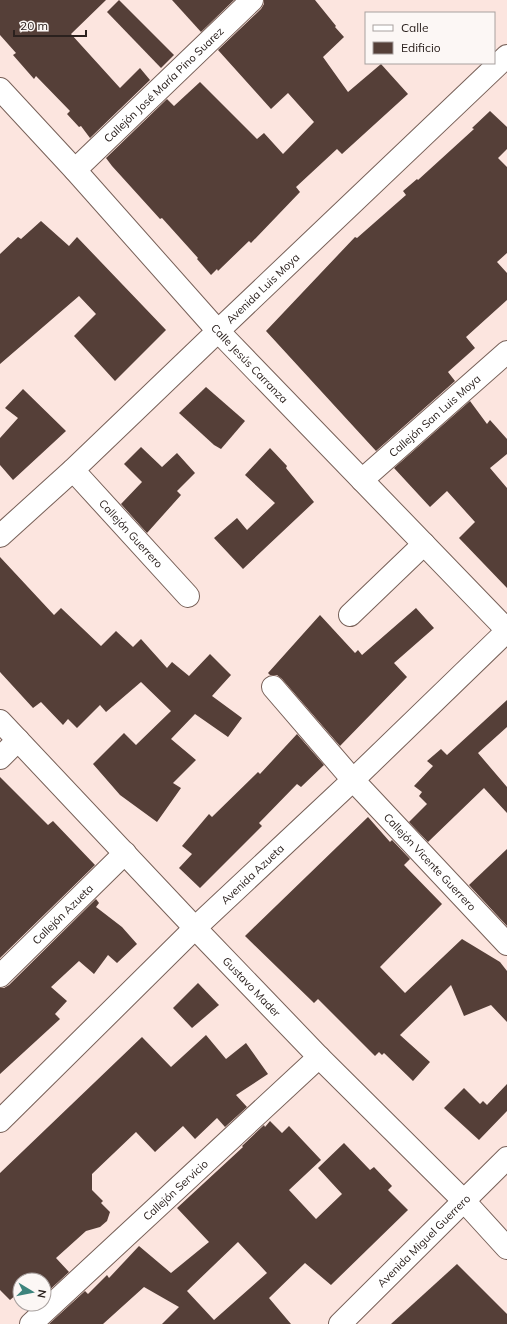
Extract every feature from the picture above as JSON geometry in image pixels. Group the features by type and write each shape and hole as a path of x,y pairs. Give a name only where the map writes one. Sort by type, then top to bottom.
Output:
{"street":[{"name":"Callejón José María Pino Suarez","path":"75,170 252,0"},
{"name":"Avenida Luis Moya","path":"0,536 73,470 507,56"},
{"name":"Calle Jesús Carranza","path":"0,89 75,170 218,331 507,630"},
{"name":"Callejón San Luis Moya","path":"362,480 507,352"},
{"name":"Callejón Guerrero","path":"73,470 188,596"},
{"path":"350,615 424,544"},
{"name":"Avenida Azueta","path":"0,1121 195,928 353,780 507,630"},
{"path":"273,687 353,780"},
{"name":"Gustavo Mader","path":"0,721 319,1057 464,1202 507,1248"},
{"path":"0,758 18,740"},
{"name":"Callejón Vicente Guerrero","path":"353,780 507,944"},
{"name":"Callejón Azueta","path":"0,976 125,852"},
{"name":"Callejón Servicio","path":"31,1324 319,1057"},
{"name":"Avenida Miguel Guerrero","path":"340,1324 507,1158"}],"building":[{"path":"0,0 106,0 71,34 120,88 140,68 150,80 90,138 81,126 79,127 67,114 70,111 36,76 34,79 13,55 16,53 0,35"},
{"path":"119,0 174,55 161,68 107,12"},
{"path":"172,0 234,0 201,32"},
{"path":"264,0 315,0 344,37 323,57 348,92 381,64 408,94 342,154 337,149 296,187 300,192 251,243 249,241 218,271 217,269 211,275 197,259 198,258 162,218 160,219 106,158 167,99 174,106 200,82 257,139 264,133 283,154 314,122 288,93 271,109 218,50 261,9 264,4"},
{"path":"490,111 507,127 507,149 498,158 507,167 507,253 497,262 507,273 507,300 466,337 475,348 448,372 455,381 376,451 266,331 355,237 357,238 406,195 403,191 417,179 418,180 474,129 472,128"},
{"path":"41,221 69,246 77,237 166,330 115,381 74,336 96,314 79,296 0,364 0,254 18,237 21,239"},
{"path":"206,387 245,421 221,449 214,445 179,413"},
{"path":"23,389 66,431 13,480 0,465 0,438 18,418 5,408"},
{"path":"470,401 487,424 490,420 507,439 507,454 490,468 507,488 507,588 459,538 475,522 447,491 430,507 394,468"},
{"path":"141,447 162,467 177,453 195,473 177,491 181,495 147,533 121,504 142,482 124,464"},
{"path":"270,448 287,466 286,468 314,502 243,569 214,538 237,518 247,530 275,503 245,475"},
{"path":"0,557 54,615 61,608 101,646 116,631 133,647 141,639 167,668 172,662 189,676 210,654 231,675 212,696 242,718 228,737 195,714 171,739 196,760 173,783 181,788 157,822 120,795 93,764 124,733 136,745 171,711 141,682 106,712 100,705 77,728 68,719 63,725 41,702 33,708 0,672"},
{"path":"416,608 434,628 394,663 407,677 340,746 282,679 277,675 270,675 268,673 320,615 355,653 358,650 362,655"},
{"path":"507,700 507,727 478,753 507,787 507,813 484,788 428,842 409,822 427,804 419,796 422,792 414,786 433,766 427,761 441,749 447,755"},
{"path":"297,734 324,765 301,787 297,784 259,823 262,826 200,888 179,868 192,854 182,846 209,814 212,817 258,772 260,774"},
{"path":"0,777 48,825 53,821 95,865 0,958"},
{"path":"368,817 390,842 392,840 410,859 404,865 442,904 380,967 405,993 462,939 500,962 507,971 507,1022 491,1005 464,1016 451,985 400,1035 430,1062 413,1081 384,1053 382,1055 379,1052 375,1056 318,999 314,1003 245,936"},
{"path":"507,849 507,926 469,885"},
{"path":"96,899 99,903 96,907 122,927 137,944 117,963 108,955 94,974 79,961 51,987 67,1001 55,1014 60,1019 0,1074 0,988 4,988 9,985"},
{"path":"198,983 219,1005 192,1028 173,1008"},
{"path":"206,1035 226,1059 246,1043 268,1074 236,1095 247,1107 225,1127 217,1118 195,1139 183,1126 155,1152 136,1132 92,1174 92,1190 103,1201 101,1203 110,1212 107,1221 100,1227 86,1231 56,1258 69,1272 52,1288 52,1272 12,1272 12,1298 10,1300 0,1290 0,1173 142,1037 171,1067"},
{"path":"507,1084 507,1111 479,1140 444,1108 464,1088 480,1104 483,1101 487,1105"},
{"path":"270,1121 282,1133 289,1126 321,1160 289,1190 316,1219 342,1194 318,1168 344,1143 370,1170 374,1167 392,1186 388,1190 408,1210 331,1285 305,1263 269,1298 291,1324 162,1324 179,1307 144,1287 103,1324 49,1324 85,1291 88,1294 107,1275 109,1278 139,1246 171,1273 209,1242 177,1208 243,1147 242,1146 264,1125 265,1127","holes":["238,1242 267,1273 214,1320 187,1291"]},
{"path":"457,1264 507,1314 507,1324 391,1324"}]}
